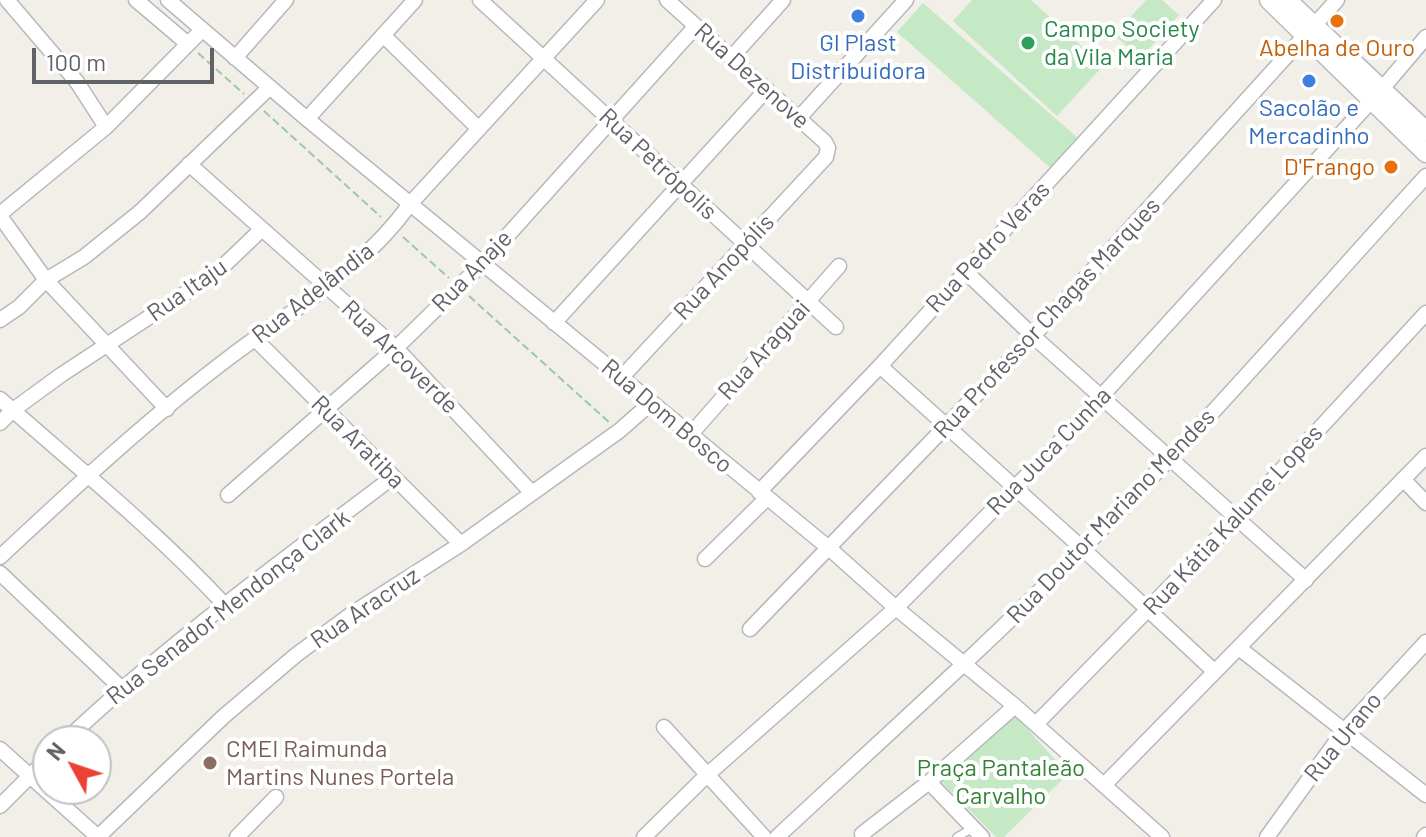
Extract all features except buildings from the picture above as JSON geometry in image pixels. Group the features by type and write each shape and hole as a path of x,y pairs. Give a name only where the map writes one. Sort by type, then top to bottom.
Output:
{"main road":[{"path":"1269,0 1311,31"},
{"path":"1287,0 1311,31 1376,95 1426,153"},
{"path":"1376,95 1426,131"}],"street":[{"path":"7,0 77,82 106,127"},
{"path":"136,0 188,44"},
{"name":"Rua Dom Bosco","path":"170,0 307,119 830,549 1036,724 1162,837"},
{"path":"235,58 286,0"},
{"path":"307,119 415,0"},
{"name":"Rua Petrópolis","path":"480,0 836,327"},
{"name":"Rua Adelândia","path":"0,557 89,474 255,339 327,288 393,228 410,204 597,0"},
{"name":"Rua Dezenove","path":"667,0 827,145 826,157"},
{"path":"731,58 783,0"},
{"path":"799,118 906,0"},
{"name":"Rua Pedro Veras","path":"705,559 1214,0"},
{"name":"Rua Professor Chagas Marques","path":"750,629 1033,336 1337,0"},
{"name":"Rua Anaje","path":"228,495 396,348 482,264 696,26"},
{"path":"167,409 46,280 0,215 106,127 202,30"},
{"path":"383,35 479,129"},
{"name":"Rua Juca Cunha","path":"644,837 707,775 896,608 1102,396 1426,37"},
{"path":"0,320 19,307 46,280 84,257 140,212 270,87"},
{"path":"554,323 766,90"},
{"name":"Rua Anopólis","path":"622,377 826,157"},
{"name":"Rua Arcoverde","path":"189,164 396,348 532,493"},
{"name":"Rua Doutor Mariano Mendes","path":"777,837 965,666 1083,549 1170,459 1426,176"},
{"name":"Rua Itaju","path":"107,345 216,273 262,229"},
{"name":"Rua Araguai","path":"690,435 839,266"},
{"path":"965,271 1033,336 1306,580"},
{"name":"Rua Kátia Kalume Lopes","path":"1036,724 1237,518 1426,313"},
{"name":"Rua Aratiba","path":"255,339 461,544"},
{"path":"0,423 13,410 107,345"},
{"path":"880,366 1215,672"},
{"path":"0,399 89,474 186,564 224,604"},
{"name":"Rua Aracruz","path":"98,837 223,717 296,655 350,615 461,544 619,431 651,403"},
{"path":"1104,785 1426,456"},
{"name":"Rua Senador Mendonça Clark","path":"82,725 121,688 224,604 393,477"},
{"path":"1403,479 1426,503"},
{"path":"0,573 121,688"},
{"name":"Rua Urano","path":"1267,837 1343,732 1426,642"},
{"path":"1239,648 1426,795"},
{"path":"862,834 929,782 1015,706"},
{"path":"664,727 764,837"},
{"path":"0,749 98,837"},
{"path":"0,806 32,773"},
{"path":"929,782 977,832"},
{"path":"237,837 276,797"}],"lane":[{"path":"957,837 977,832"}],"path":[{"path":"188,44 619,431"}],"green space":[{"name":"Campo Society da Vila Maria","path":"972,0 1031,0 1103,66 1057,116 953,21"},
{"path":"1146,0 1162,0 1179,15 1141,58 1114,35"},
{"path":"923,3 1079,139 1054,171 897,32"},
{"name":"Praça Pantaleão Carvalho","path":"1013,713 1068,774 1004,837 996,837 940,780"}],"place":[{"name":"Gl Plast Distribuidora","path":"858,16"},
{"name":"Abelha de Ouro","path":"1337,21"},
{"name":"Campo Society da Vila Maria","path":"1028,43"},
{"name":"Sacolão e Mercadinho","path":"1309,81"},
{"name":"D'Frango","path":"1391,167"},
{"name":"CMEI Raimunda Martins Nunes Portela","path":"210,763"}]}
